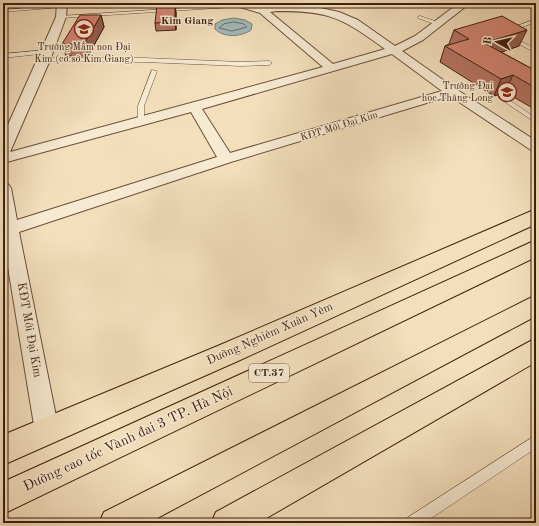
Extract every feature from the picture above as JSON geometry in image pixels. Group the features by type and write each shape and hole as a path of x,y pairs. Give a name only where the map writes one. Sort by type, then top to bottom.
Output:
{"main road":[{"name":"Đường Nghiêm Xuân Yêm","path":"3,450 229,353 536,216"},
{"name":"Đường cao tốc Vành đai 3 TP. Hà Nội","path":"3,498 536,248"},
{"path":"115,523 536,305"},
{"path":"227,523 536,349"}],"street":[{"path":"3,158 141,122 332,69 394,50 419,38 464,3"},
{"path":"242,4 263,11 332,69"},
{"path":"263,11 277,8 299,8 336,14 354,22 452,92 536,146"},
{"path":"3,151 46,56 62,9"},
{"name":"KĐT Mới Đại Kim","path":"7,230 226,159 452,92"},
{"path":"194,107 226,159"},
{"name":"KĐT Mới Đại Kim","path":"3,188 7,230 47,431"}],"lane":[{"path":"3,11 280,3"},
{"path":"420,17 438,24"},
{"path":"536,20 504,31 507,36 536,51"},
{"path":"3,56 46,56 241,64 269,63"},
{"path":"141,122 141,106 154,70"},
{"path":"501,97 536,121"},
{"path":"412,523 536,441"}],"water":[{"path":"234,18 245,20 252,24 251,30 233,36 223,34 215,29 215,24 222,20"}],"building":[{"path":"175,4 175,22 155,23 157,5"},
{"path":"80,15 101,15 84,44 62,44"},
{"path":"502,16 527,30 484,43 536,71 536,88 513,75 501,79 445,46 469,39 454,30"}],"place":[{"name":"Trường Mầm non Đại Kim (cơ sở Kim Giang)","path":"84,29"},
{"name":"Trường Đại học Thăng Long","path":"507,92"}],"district":[{"name":"Kim Giang","path":"187,21"}]}
